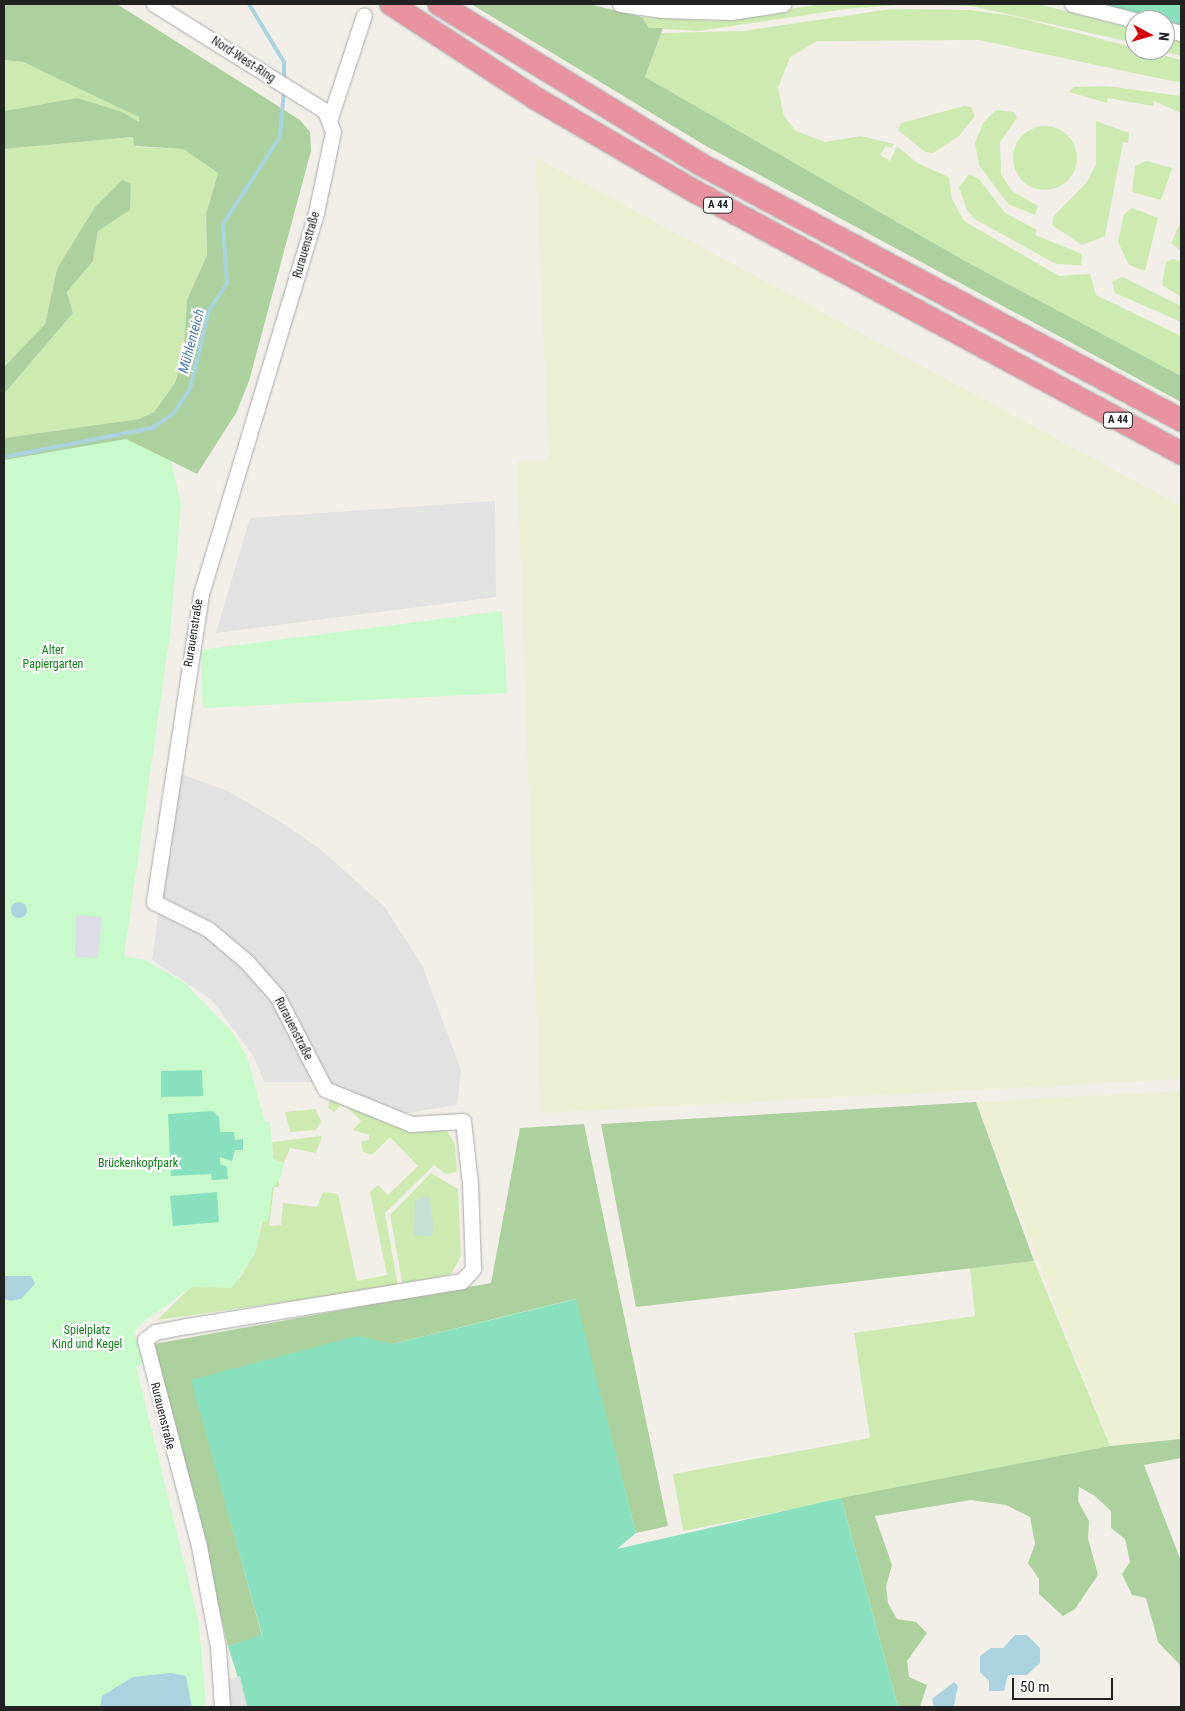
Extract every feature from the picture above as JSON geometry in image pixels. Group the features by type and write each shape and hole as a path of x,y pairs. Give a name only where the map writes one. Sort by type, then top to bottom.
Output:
{"highway":[{"name":"A 44","path":"391,4 535,98 696,192 1181,453"},
{"name":"A 44","path":"439,4 702,165 1181,420"}],"street":[{"name":"Nord-West-Ring","path":"154,4 330,118"},
{"path":"620,4 730,8 783,4"},
{"path":"1072,4 1125,17"},
{"name":"Rurauenstraße","path":"222,1707 218,1648 198,1546 145,1340 155,1332 186,1326 462,1281 473,1269 463,1121 410,1124 326,1089 277,996 246,962 208,930 154,902 201,594 316,213 332,138 330,118 364,15"}],"green space":[{"path":"4,4 117,4 300,120 310,132 311,151 249,381 236,413 197,474 171,461 4,471 4,438 139,419 154,412 175,383 184,352 187,300 207,255 206,214 218,173 183,149 134,146 133,137 4,149 4,111 77,98 122,112 139,122 139,117 23,62 4,60"},
{"path":"471,4 589,4 642,17 649,28 663,28 645,77 965,261 1181,376 1181,402 706,146"},
{"path":"822,4 911,4 846,9 698,31 649,28 642,17 715,21"},
{"path":"911,4 1038,4 1125,26 1125,41 971,6"},
{"path":"1097,4 1181,4 1181,26 1175,24 1175,10 1125,11"},
{"path":"891,9 970,10 1013,16 1125,45 1125,60 1175,60 1175,58 1181,60 1181,83 979,40 817,41 790,57 778,88 784,116 796,131 825,142 861,136 894,144 891,148 886,146 880,155 890,161 897,146 917,163 949,177 952,199 964,221 1059,276 1090,274 1096,295 1181,336 1181,376 965,261 645,77 661,33 743,31"},
{"path":"1175,40 1181,41 1181,56 1175,54"},
{"path":"4,60 22,62 82,88 139,117 139,123 77,98 4,111"},
{"path":"1107,86 1181,96 1181,113 1154,101 1153,106 1108,98 1107,103 1069,92 1074,87"},
{"path":"964,106 971,107 975,116 959,136 933,153 925,152 898,130 901,123"},
{"path":"996,110 1014,112 1017,118 1000,142 1001,174 1012,191 1038,206 1035,215 1008,204 979,165 975,143 983,123"},
{"path":"1096,121 1129,133 1128,143 1123,142 1105,236 1082,245 1052,225 1054,216 1087,182 1096,164"},
{"path":"1045,126 1063,132 1071,140 1077,158 1071,176 1063,184 1045,190 1027,184 1019,176 1013,158 1019,140 1027,132"},
{"path":"133,137 135,147 183,149 218,173 206,214 207,255 187,300 186,339 175,383 154,412 139,419 4,438 4,394 73,313 67,292 93,261 98,231 130,210 71,248 57,269 45,324 4,367 4,149"},
{"path":"535,157 1181,506 1181,1079 540,1113 517,461 549,460"},
{"path":"1146,161 1172,168 1161,200 1132,192 1135,166"},
{"path":"969,174 979,179 1005,213 1037,230 1035,235 1082,254 1081,265 1056,264 976,220 967,210 959,187"},
{"path":"122,180 131,183 130,210 98,231 93,261 67,292 73,313 4,394 4,367 45,324 57,269 95,207"},
{"path":"1132,208 1158,218 1145,271 1129,265 1118,242 1124,214"},
{"path":"1181,221 1181,251 1171,243"},
{"path":"1172,259 1181,261 1181,297 1162,285 1166,262"},
{"path":"1123,277 1181,306 1181,322 1115,293 1112,281"},
{"name":"Brückenkopfpark","path":"126,439 171,461 181,504 170,634 124,956 145,960 185,983 233,1033 247,1057 265,1122 270,1122 273,1159 284,1163 279,1181 272,1187 268,1220 261,1223 255,1253 232,1288 191,1287 138,1326 135,1332 143,1364 136,1366 199,1624 206,1707 4,1707 4,460"},
{"path":"502,611 507,693 203,708 200,650"},
{"path":"202,1070 203,1096 161,1097 161,1071"},
{"path":"1181,1091 1181,1439 1110,1446 976,1102"},
{"path":"330,1099 446,1129 455,1144 457,1172 446,1174 434,1165 385,1213 398,1286 157,1320 191,1287 239,1279 255,1253 262,1223 268,1219 272,1187 279,1181 279,1187 274,1187 269,1226 281,1225 283,1203 317,1207 323,1192 338,1194 357,1281 387,1275 370,1192 378,1185 388,1195 418,1166 390,1137 372,1155 363,1152 361,1141 369,1140 369,1135 353,1130 361,1121 343,1103 334,1112 328,1108"},
{"path":"976,1102 1034,1261 636,1307 601,1124"},
{"path":"316,1109 321,1122 316,1130 290,1132 285,1112"},
{"path":"212,1111 219,1117 220,1132 234,1132 235,1140 243,1139 243,1150 235,1150 232,1161 220,1157 220,1164 227,1167 228,1179 212,1180 211,1174 171,1176 168,1114"},
{"path":"584,1124 668,1526 636,1533 575,1299 393,1344 192,1380 262,1636 228,1646 154,1344 491,1283 520,1128"},
{"path":"322,1136 316,1153 290,1148 284,1163 273,1159 272,1142"},
{"path":"431,1173 458,1189 461,1256 451,1274 403,1286 390,1215"},
{"path":"217,1192 219,1222 173,1226 170,1196"},
{"path":"429,1196 434,1230 431,1236 414,1235 415,1200"},
{"path":"1034,1261 1110,1446 683,1531 673,1474 870,1438 854,1333 975,1316 970,1268"},
{"path":"576,1299 636,1533 617,1549 841,1498 898,1707 247,1707 228,1646 262,1635 191,1380 357,1336 393,1344"},
{"path":"1181,1439 1181,1458 1144,1465 1181,1561 1181,1666 1158,1642 1146,1598 1132,1595 1122,1574 1130,1562 1125,1539 1111,1528 1111,1511 1095,1496 1079,1487 1078,1501 1089,1521 1088,1538 1098,1575 1075,1609 1063,1616 1039,1594 1039,1579 1028,1563 1035,1544 1030,1517 1006,1505 971,1500 875,1516 892,1565 886,1586 888,1603 897,1619 916,1622 927,1633 907,1661 909,1677 927,1685 920,1707 898,1707 841,1498 1110,1446"}],"shaded area":[{"path":"495,501 496,597 216,633 250,518"},
{"path":"178,773 228,791 279,821 320,849 384,906 422,965 461,1070 457,1105 394,1115 311,1082 264,1082 254,1057 212,1000 152,960"},
{"path":"76,915 102,917 98,958 75,957"},
{"path":"240,1676 247,1707 229,1707 228,1680"}],"water":[{"path":"19,902 25,904 27,910 25,916 19,918 13,916 11,910 13,904"},
{"path":"4,1276 31,1276 35,1284 21,1299 11,1301 4,1299"},
{"path":"1015,1635 1027,1635 1040,1648 1040,1663 1027,1675 1008,1675 1004,1691 989,1691 989,1681 980,1672 980,1656 991,1648 1003,1648"},
{"path":"171,1673 186,1676 192,1707 100,1707 102,1696 133,1677"},
{"path":"954,1682 958,1686 954,1706 934,1707 932,1699"}],"waterway":[{"name":"Mühlenteich","path":"249,4 284,62 284,80"},
{"name":"Mühlenteich","path":"4,457 152,428 173,414 190,389 209,310 227,283 223,224 280,137 284,90"}],"park label":[{"name":"Alter Papiergarten","path":"53,658"},
{"name":"Spielplatz Kind und Kegel","path":"87,1338"}]}
